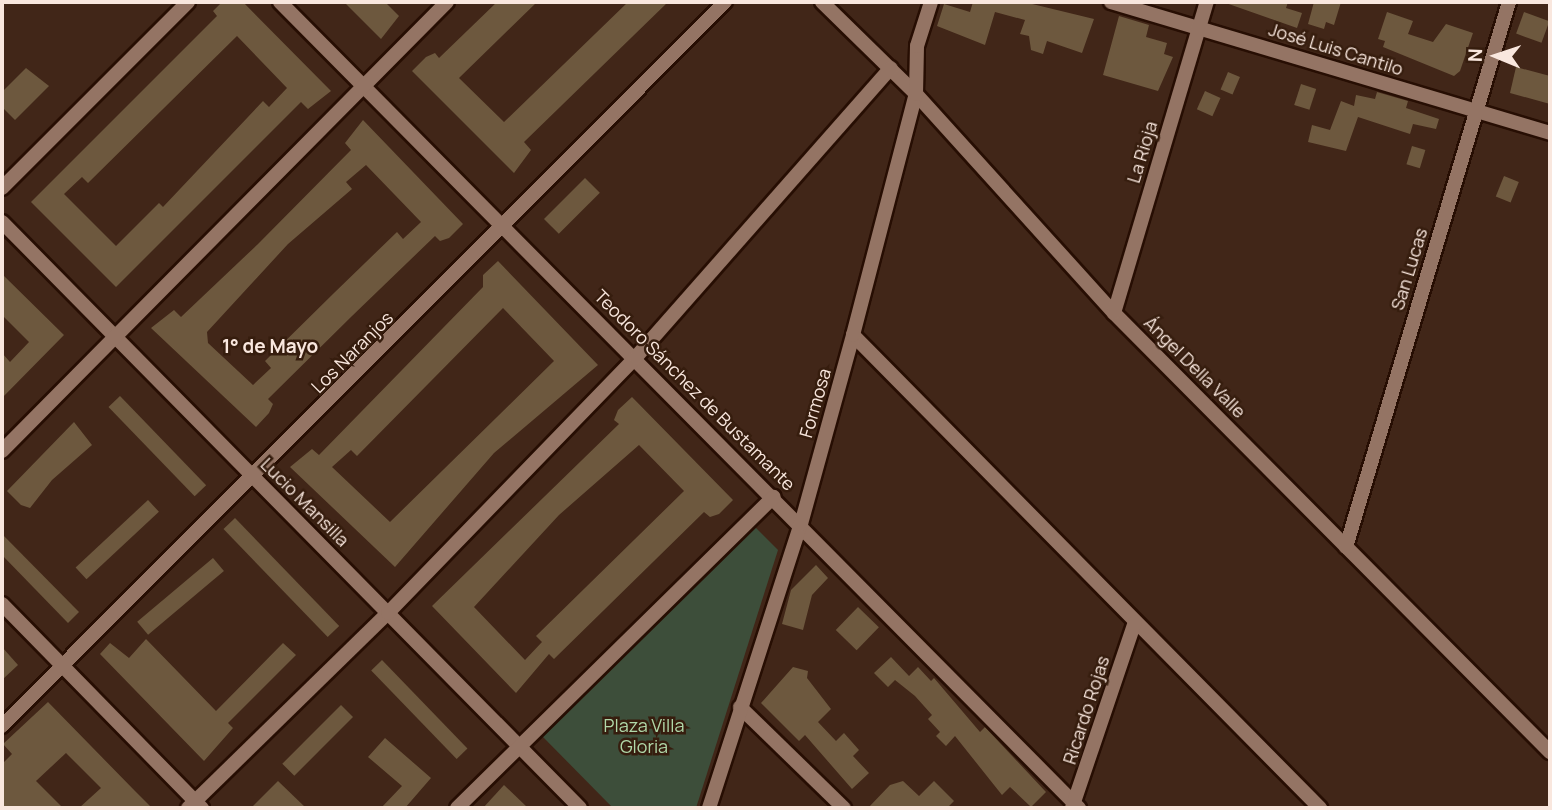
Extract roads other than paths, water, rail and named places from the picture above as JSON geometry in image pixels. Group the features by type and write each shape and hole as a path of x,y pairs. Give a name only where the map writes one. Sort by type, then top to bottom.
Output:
{"street":[{"path":"2,188 188,2"},
{"name":"Teodoro Sánchez de Bustamante","path":"280,2 636,357 1076,807"},
{"path":"2,451 447,2"},
{"name":"Los Naranjos","path":"2,726 505,228 725,2"},
{"name":"Ángel Della Valle","path":"822,2 916,94 1115,313 1550,752"},
{"name":"Formosa","path":"709,808 801,524 853,335 916,94 917,46 930,2"},
{"name":"José Luis Cantilo","path":"1111,2 1550,133"},
{"name":"La Rioja","path":"1115,313 1207,2"},
{"name":"San Lucas","path":"1346,547 1508,2"},
{"path":"2,604 195,806 388,613 636,357 891,68"},
{"name":"Lucio Mansilla","path":"2,222 580,808"},
{"path":"853,335 1321,808"},
{"path":"457,808 774,497"},
{"name":"Ricardo Rojas","path":"1076,807 1135,622"},
{"path":"740,707 844,808"}],"district":[{"name":"1° de Mayo","path":"270,347"}],"park label":[{"name":"Plaza Villa Gloria","path":"644,736"}]}
